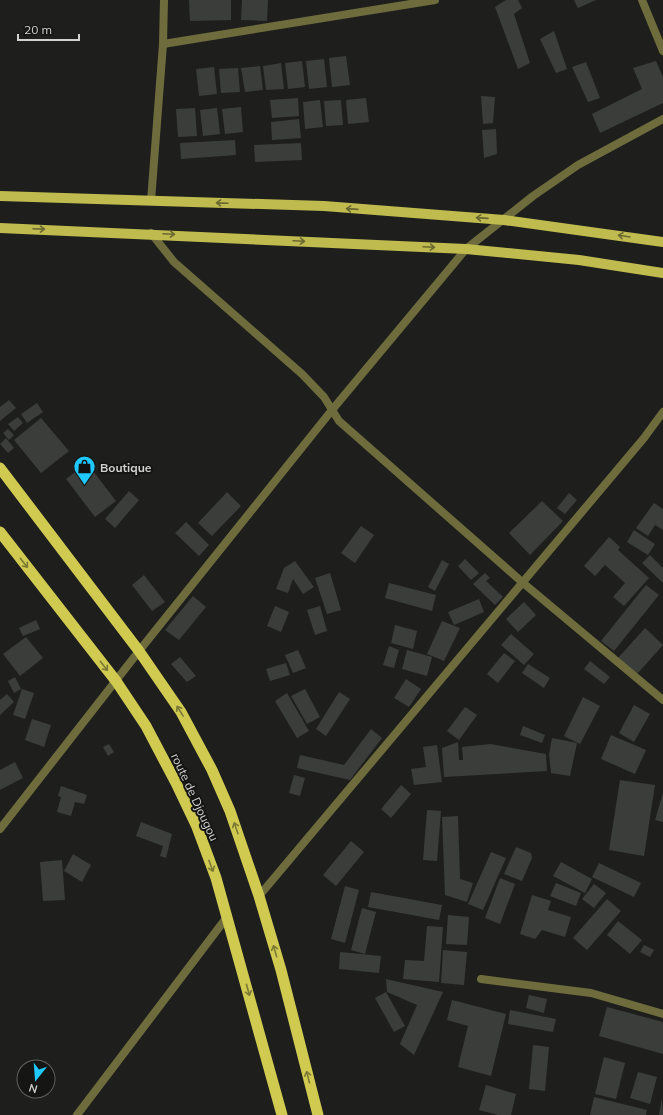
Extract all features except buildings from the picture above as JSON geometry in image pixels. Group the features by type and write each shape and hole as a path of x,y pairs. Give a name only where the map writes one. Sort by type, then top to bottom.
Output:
{"highway":[{"path":"0,468 139,651 181,712 212,770 230,811 259,896 281,970 318,1115"},
{"name":"route de Djougou","path":"0,532 116,681 146,726 176,783 197,827 216,878 282,1115"}],"main road":[{"path":"0,196 117,198 151,201 324,206 504,220 663,242"},
{"path":"0,228 466,249 579,260 663,273"}],"street":[{"path":"151,201 163,44 164,0"},
{"path":"163,44 435,0"},
{"path":"642,0 663,51"},
{"path":"0,829 139,651 332,410 466,249 533,196 578,165 663,119"},
{"path":"151,234 174,262 302,374 324,397 339,421 522,582 663,700"},
{"path":"259,896 644,438 663,412"},
{"path":"77,1115 227,917"},
{"path":"481,979 591,993 663,1014"}],"place":[{"name":"Boutique","path":"85,486"}]}
